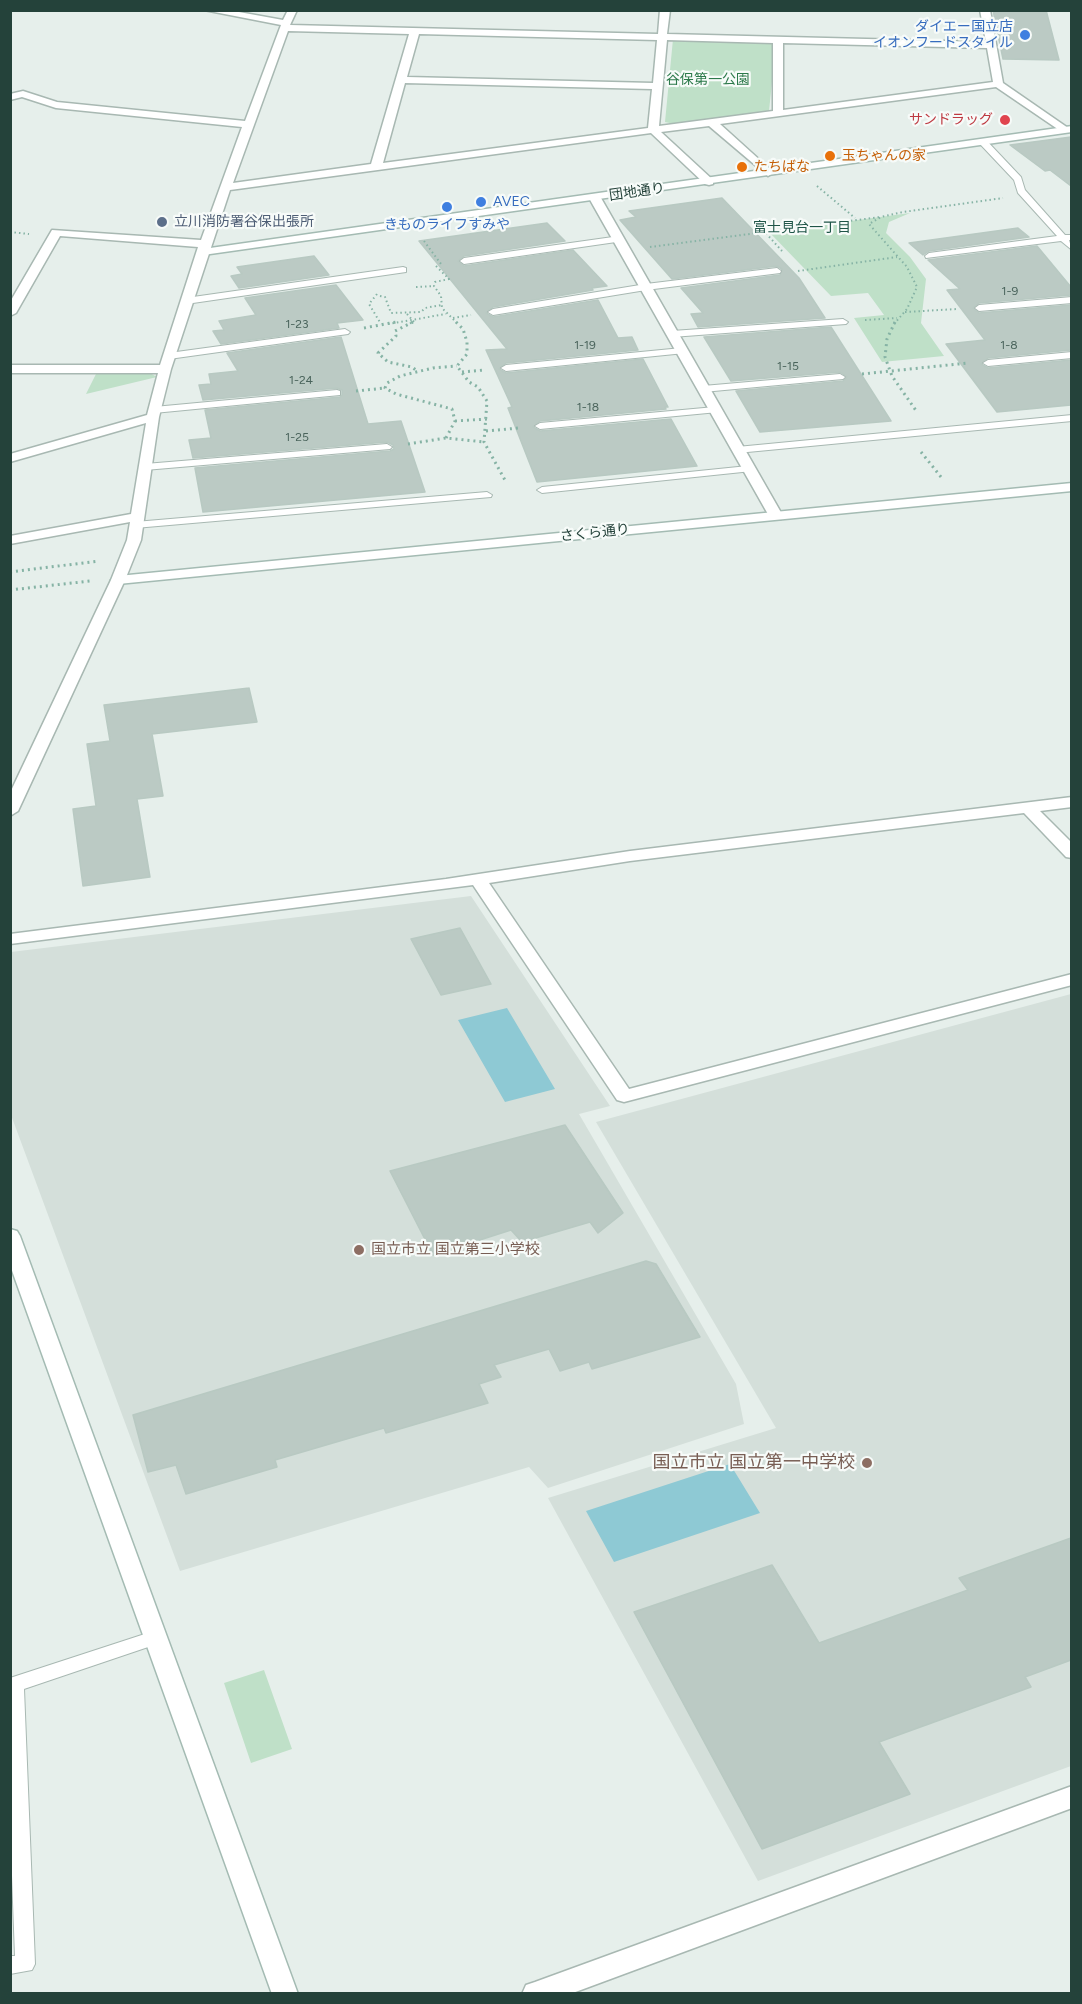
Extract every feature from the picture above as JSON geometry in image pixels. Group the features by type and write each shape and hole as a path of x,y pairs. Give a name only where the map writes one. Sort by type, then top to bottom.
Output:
{"street":[{"path":"208,10 285,26 992,45"},
{"path":"10,811 118,580 134,540 153,414 167,363 204,248 285,26 293,10"},
{"path":"653,130 665,10"},
{"path":"985,10 998,84"},
{"path":"375,167 415,31"},
{"path":"778,40 778,113"},
{"path":"401,80 657,86"},
{"path":"226,187 998,84 1069,130"},
{"path":"10,98 23,94 56,105 249,125"},
{"path":"711,122 768,173"},
{"path":"653,130 709,182"},
{"name":"団地通り","path":"10,313 56,232 204,248 595,198 1069,130"},
{"path":"595,198 776,516"},
{"path":"10,369 167,363"},
{"path":"10,458 153,414"},
{"name":"さくら通り","path":"118,580 1071,487"},
{"path":"10,540 136,521"},
{"path":"10,939 478,879 630,856 1071,802"},
{"path":"1028,808 1071,853"},
{"path":"478,879 624,1096 1071,979"},
{"path":"10,1236 15,1266 285,1994"},
{"path":"535,1994 1071,1797"}],"lane":[{"path":"983,142 1018,179 1024,195 1067,238 1071,248"},
{"path":"929,256 1067,238"},
{"path":"464,261 623,245"},
{"path":"186,301 403,270"},
{"path":"493,312 646,287 777,271"},
{"path":"979,308 1071,300"},
{"path":"672,334 843,322"},
{"path":"167,363 345,332"},
{"path":"506,368 682,351"},
{"path":"988,363 1071,355"},
{"path":"703,388 840,377"},
{"path":"153,414 337,393"},
{"path":"540,426 715,410"},
{"path":"737,450 1071,418"},
{"path":"145,466 387,447"},
{"path":"542,490 748,469"},
{"path":"136,521 487,495"},
{"path":"10,1965 25,1964 13,1685 154,1638"}],"path":[{"path":"797,169 856,218"},
{"path":"623,245 881,217 1024,195"},
{"path":"881,217 869,224 914,277 918,287 903,313 897,318 887,339 885,357 890,370 930,431"},
{"path":"802,271 898,257"},
{"path":"434,286 435,282 449,279 435,266 464,261"},
{"path":"340,279 385,297 387,307 392,312 407,314 442,305"},
{"path":"415,286 434,286"},
{"path":"385,388 387,383 417,371 457,366 467,354 467,342 463,329 446,314 441,296 434,286"},
{"path":"381,324 369,304 377,294 384,292"},
{"path":"903,313 979,308"},
{"path":"407,314 414,322 395,331 396,336 380,348 378,353 388,362 412,367 417,371"},
{"path":"345,332 446,314"},
{"path":"843,322 897,318"},
{"path":"890,370 988,363"},
{"path":"457,366 469,382 478,387 487,401 484,442 512,493 542,490"},
{"path":"337,393 385,388 396,394 446,406 452,410 456,420"},
{"path":"456,420 487,419"},
{"path":"446,438 456,420"},
{"path":"486,431 540,426"},
{"path":"907,433 945,482"},
{"path":"387,447 446,438 484,442"},
{"path":"10,572 100,561"},
{"path":"10,590 94,581"}],"shaded area":[{"name":"国立市立 国立第三小学校","path":"471,896 610,1106 579,1114 736,1384 744,1424 548,1488 529,1467 180,1571 11,1115 11,952"},
{"name":"国立市立 国立第一中学校","path":"1071,994 1071,1766 758,1881 548,1498 776,1428 596,1122"}],"green space":[{"name":"谷保第一公園","path":"673,39 776,43 769,111 674,124 665,122"},
{"path":"910,213 889,222 886,233 910,257 926,279 921,323 944,356 882,362 854,318 884,315 868,293 831,296 769,232"},
{"path":"97,372 148,372 157,377 86,394"},
{"path":"264,1670 292,1749 251,1763 224,1683"}],"water":[{"path":"507,1008 555,1089 505,1102 458,1020"},
{"path":"730,1464 760,1513 614,1562 586,1511"}],"building":[{"name":"ダイエー国立店 イオンフードスタイル","path":"993,10 1046,10 1059,60 1003,59"},
{"path":"1071,137 1071,186 1050,170 1045,171 1010,145"},
{"path":"722,198 799,278 825,318 698,327 691,314 703,313 681,288 780,275 782,269 777,266 672,279 620,220 636,217 629,211"},
{"path":"547,223 565,241 464,256 458,261 464,266 573,250 607,286 493,307 486,313 493,317 598,300 618,338 632,337 638,350 506,363 499,369 506,373 643,359 668,407 540,421 533,427 540,431 671,419 697,466 537,482 508,408 512,407 486,350 507,349 419,241"},
{"path":"1018,228 1029,237 929,251 923,255 909,243"},
{"path":"1037,246 1071,287 1071,295 979,303 973,308 979,313 1071,305 1071,350 988,358 981,364 988,368 1071,360 1071,405 997,412 946,344 985,340 947,290 960,289 928,260"},
{"path":"314,256 329,275 239,288 231,276 242,274 237,267"},
{"path":"336,285 363,320 337,323 339,328 221,344 213,331 224,330 219,321 256,315 245,298"},
{"path":"831,327 891,421 760,432 736,391 843,381 847,377 840,372 731,381 704,337"},
{"path":"341,337 368,424 401,421 425,492 203,512 195,468 394,449 393,445 387,442 193,458 189,440 211,438 205,410 342,395 342,390 337,388 203,400 199,385 211,384 209,374 238,371 227,353"},
{"path":"249,688 257,722 152,734 163,796 137,799 150,877 83,886 73,809 96,806 87,744 110,741 104,705"},
{"path":"460,928 491,984 441,995 411,939"},
{"path":"565,1125 623,1213 598,1233 590,1222 522,1242 511,1230 433,1255 390,1171"},
{"path":"646,1261 656,1264 700,1337 592,1369 589,1362 560,1371 549,1349 494,1365 501,1377 479,1384 488,1403 386,1433 384,1428 275,1460 277,1467 186,1494 176,1465 148,1472 133,1415"},
{"path":"1071,1538 1071,1660 1025,1677 1031,1687 879,1742 910,1794 762,1849 634,1612 772,1565 819,1643 968,1590 959,1578"}],"place":[{"name":"ダイエー国立店 イオンフードスタイル","path":"1025,35"},
{"name":"サンドラッグ","path":"1005,120"},
{"name":"玉ちゃんの家","path":"830,156"},
{"name":"たちばな","path":"742,167"},
{"name":"AVEC","path":"481,202"},
{"name":"きものライフすみや","path":"447,207"},
{"name":"立川消防署谷保出張所","path":"162,222"},
{"name":"国立市立 国立第三小学校","path":"359,1250"},
{"name":"国立市立 国立第一中学校","path":"867,1463"}],"district":[{"name":"富士見台一丁目","path":"802,228"}]}
